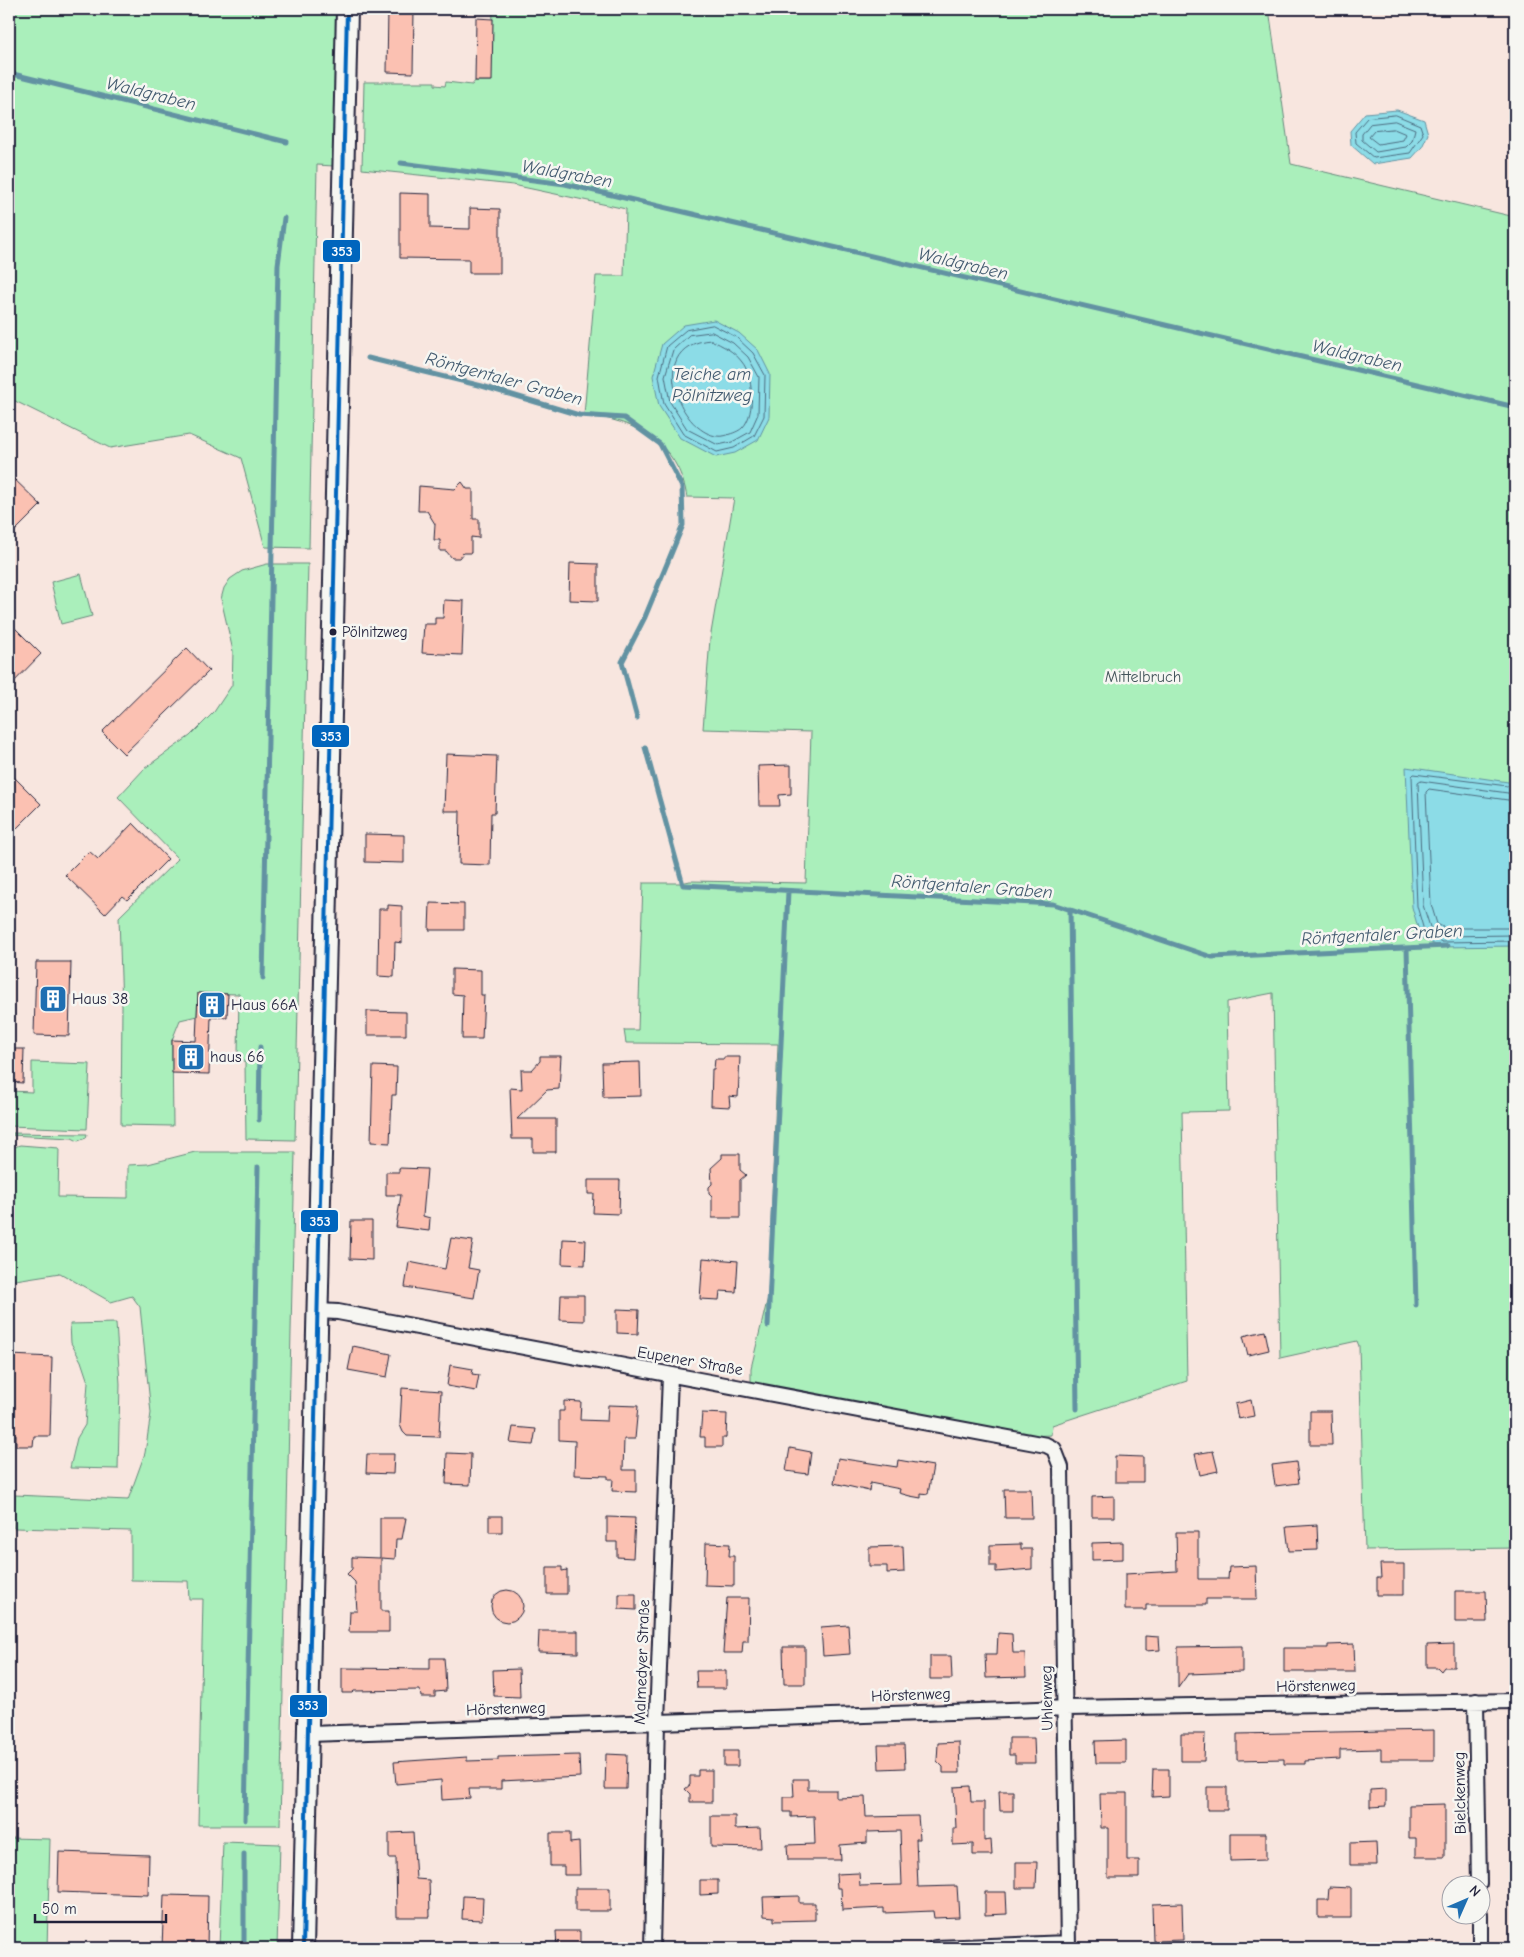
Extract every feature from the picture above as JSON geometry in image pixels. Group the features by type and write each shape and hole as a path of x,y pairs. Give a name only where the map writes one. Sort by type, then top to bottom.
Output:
{"street":[{"path":"303,1948 347,9"},
{"name":"Eupener Straße","path":"318,1311 338,1312 670,1376 1046,1445 1054,1449"},
{"name":"Malmedyer Straße","path":"652,1948 657,1721 670,1376"},
{"name":"Uhlenweg","path":"1054,1449 1061,1467 1068,1946"},
{"name":"Bielckenweg","path":"1476,1701 1479,1874"},
{"name":"Hörstenweg","path":"309,1734 1065,1708 1515,1701"},
{"path":"1480,1924 1480,1948"},
{"path":"935,1948 1068,1946"}],"green space":[{"path":"9,9 337,9 334,166 317,165 309,548 265,547 241,458 189,435 110,448 15,401 9,401"},
{"name":"Mittelbruch","path":"493,9 1269,9 1291,164 1515,217 1515,1548 1365,1550 1359,1346 1357,1341 1280,1358 1273,993 1227,1002 1229,1111 1182,1112 1187,1381 1052,1425 1051,1435 1028,1436 751,1387 751,1368 768,1297 778,1044 626,1043 624,1030 638,1030 643,883 681,883 690,881 806,883 811,732 703,729 710,639 734,498 687,497 682,478 674,462 664,448 651,437 620,422 584,415 596,276 624,276 626,209 513,185 362,169 364,82 435,82 435,85 445,86 446,82 472,85 475,81 491,81"},
{"path":"267,564 308,564 295,1140 246,1139 245,1063 238,1054 239,994 198,993 197,1016 180,1020 172,1040 173,1126 121,1125 122,1007 119,917 178,859 118,797 145,768 190,736 214,712 232,685 233,651 221,599 224,588 230,579 242,571"},
{"path":"81,574 92,616 61,624 51,582"},
{"path":"32,1062 90,1064 87,1129 9,1126 9,1091 32,1092"},
{"path":"9,1133 87,1134 86,1138 78,1141 72,1138 9,1135"},
{"path":"20,1145 59,1148 58,1197 128,1198 128,1165 148,1164 195,1152 295,1152 280,1825 198,1825 203,1599 189,1599 188,1581 131,1580 131,1531 14,1528 15,1495 128,1500 145,1453 151,1413 140,1307 132,1296 111,1302 60,1273 9,1281 9,1149"},
{"path":"116,1323 120,1384 118,1469 70,1468 77,1438 85,1425 88,1382 81,1361 71,1343 70,1324"},
{"path":"9,1838 50,1839 47,1948 9,1948"},
{"path":"223,1842 280,1844 277,1948 219,1948"}],"water":[{"path":"1397,110 1424,120 1428,134 1422,147 1412,158 1373,164 1351,145 1350,131 1365,113"},
{"name":"Teiche am Pölnitzweg","path":"714,320 739,333 758,350 770,374 769,417 758,440 735,453 716,457 680,438 659,406 653,376 662,344 684,325"},
{"path":"1406,767 1515,783 1515,946 1440,947 1421,938 1412,907"}],"building":[{"path":"388,9 414,9 413,73 387,72"},
{"path":"476,18 493,19 492,81 475,81"},
{"path":"400,193 430,194 430,228 470,229 470,208 500,209 500,273 469,273 469,259 400,258"},
{"path":"9,474 41,505 9,537"},
{"path":"462,482 467,489 473,489 473,519 479,519 479,538 471,537 471,553 463,553 459,558 452,558 446,551 440,551 440,540 434,540 435,524 427,511 418,511 419,486 455,489"},
{"path":"570,563 598,564 598,601 569,600"},
{"path":"444,600 464,601 462,655 422,653 424,624 435,624 435,618 443,618"},
{"path":"9,622 41,654 9,687"},
{"path":"187,648 209,671 124,754 102,732"},
{"path":"446,754 497,756 495,813 491,813 490,865 459,864 460,811 444,811"},
{"path":"791,765 791,794 779,795 780,806 759,806 758,766"},
{"path":"9,772 41,804 9,836"},
{"path":"133,823 168,859 127,900 122,896 105,914 65,875 89,851 98,859"},
{"path":"365,834 404,835 404,863 365,862"},
{"path":"430,903 464,904 464,930 429,930"},
{"path":"388,905 402,906 402,943 395,942 394,977 378,976 379,909 388,909"},
{"name":"Haus 38","path":"36,962 71,962 69,1036 34,1035"},
{"path":"452,969 481,970 481,995 484,995 482,1039 462,1039 463,995 452,994"},
{"path":"198,993 228,994 227,1017 211,1016 209,1074 172,1073 172,1040 196,1041"},
{"path":"367,1011 406,1012 406,1035 367,1035"},
{"path":"9,1049 24,1049 23,1083 9,1082"},
{"path":"540,1056 561,1056 559,1089 547,1090 517,1119 556,1119 556,1152 533,1152 533,1139 512,1139 510,1088 522,1089 521,1070 532,1070 540,1061"},
{"path":"724,1057 740,1057 738,1097 729,1096 730,1107 711,1106 712,1069 714,1069 715,1059 724,1059"},
{"path":"640,1062 641,1096 603,1097 602,1063"},
{"path":"373,1066 397,1067 396,1095 392,1095 390,1143 371,1142"},
{"path":"722,1154 740,1154 740,1170 746,1175 740,1180 740,1218 712,1218 712,1196 709,1193 709,1187 712,1184 711,1168 722,1158"},
{"path":"399,1168 427,1169 423,1216 430,1218 429,1231 396,1227 401,1195 386,1195 386,1172 399,1172"},
{"path":"588,1180 620,1180 619,1214 593,1213 594,1194 588,1194"},
{"path":"351,1221 372,1221 372,1260 350,1259"},
{"path":"451,1238 473,1241 468,1268 479,1270 474,1298 405,1287 409,1262 445,1269"},
{"path":"563,1239 586,1240 585,1265 562,1264"},
{"path":"703,1258 738,1261 736,1292 720,1291 719,1300 700,1299"},
{"path":"561,1295 584,1295 584,1321 560,1320"},
{"path":"617,1309 639,1310 638,1334 617,1333"},
{"path":"1265,1331 1269,1350 1248,1355 1243,1336"},
{"path":"353,1346 391,1354 387,1377 348,1370"},
{"path":"11,1355 52,1357 50,1436 34,1436 33,1446 16,1446 16,1435 10,1435 13,1379 10,1379"},
{"path":"450,1365 473,1369 472,1374 479,1375 476,1391 447,1386"},
{"path":"402,1388 441,1391 439,1437 407,1436 403,1432 400,1425"},
{"path":"1251,1400 1254,1416 1238,1419 1235,1404"},
{"path":"564,1401 581,1402 580,1420 607,1421 608,1405 638,1406 635,1439 624,1439 623,1470 636,1470 636,1492 612,1491 613,1479 608,1479 608,1476 574,1475 575,1441 559,1440 559,1411 564,1411"},
{"path":"1310,1411 1331,1411 1332,1445 1310,1445"},
{"path":"702,1413 727,1414 726,1438 722,1438 722,1447 705,1447 705,1437 700,1437"},
{"path":"513,1427 536,1429 533,1445 510,1443"},
{"path":"790,1448 811,1452 808,1474 786,1471"},
{"path":"1213,1451 1218,1471 1200,1475 1195,1454"},
{"path":"447,1453 471,1454 470,1485 446,1484"},
{"path":"367,1454 394,1454 393,1474 366,1473"},
{"path":"1115,1456 1143,1457 1143,1482 1115,1482"},
{"path":"838,1458 897,1467 898,1460 933,1466 928,1494 921,1493 921,1498 899,1493 900,1489 870,1483 869,1491 834,1483"},
{"path":"1296,1462 1299,1483 1275,1486 1272,1465"},
{"path":"1004,1489 1031,1489 1032,1518 1005,1518"},
{"path":"1114,1496 1114,1517 1092,1517 1092,1497"},
{"path":"489,1516 502,1516 502,1532 489,1532"},
{"path":"607,1517 635,1518 633,1558 617,1557 617,1542 607,1542"},
{"path":"380,1518 406,1518 402,1539 396,1539 395,1559 381,1558 381,1611 389,1611 389,1632 349,1632 350,1611 357,1611 355,1582 347,1574 352,1569 352,1557 380,1558"},
{"path":"1317,1525 1318,1550 1289,1551 1286,1527"},
{"path":"1176,1532 1198,1532 1198,1579 1228,1579 1229,1567 1256,1566 1257,1599 1206,1599 1206,1605 1146,1605 1146,1610 1125,1610 1125,1574 1177,1571"},
{"path":"1123,1542 1123,1559 1092,1560 1092,1543"},
{"path":"706,1543 730,1544 729,1556 734,1556 734,1586 705,1585"},
{"path":"1021,1544 1021,1549 1032,1549 1032,1569 996,1572 996,1566 990,1566 990,1545"},
{"path":"903,1546 904,1572 887,1573 887,1566 869,1566 869,1547"},
{"path":"1380,1564 1404,1564 1404,1595 1377,1595 1377,1578 1381,1578"},
{"path":"547,1567 562,1567 562,1571 567,1570 567,1594 547,1594"},
{"path":"507,1590 519,1594 523,1606 519,1618 507,1622 495,1618 491,1606 495,1594"},
{"path":"1455,1591 1486,1591 1487,1622 1455,1622"},
{"path":"619,1594 636,1594 636,1610 619,1609"},
{"path":"727,1598 749,1598 748,1641 743,1641 742,1653 723,1653"},
{"path":"848,1625 850,1654 823,1656 821,1627"},
{"path":"539,1631 578,1631 578,1653 538,1652"},
{"path":"998,1633 1012,1634 1013,1653 1025,1653 1026,1677 986,1678 985,1654 997,1654"},
{"path":"1145,1636 1159,1637 1160,1650 1145,1651"},
{"path":"1354,1644 1355,1672 1284,1672 1284,1648 1328,1648 1328,1645"},
{"path":"1454,1644 1454,1667 1444,1667 1441,1671 1437,1667 1427,1667 1427,1645"},
{"path":"1242,1646 1242,1672 1188,1674 1178,1688 1178,1647"},
{"path":"783,1647 805,1647 805,1684 784,1684"},
{"path":"930,1656 951,1656 952,1679 930,1679"},
{"path":"430,1658 444,1658 446,1691 435,1692 435,1697 421,1697 420,1690 354,1691 352,1693 342,1693 342,1668 430,1669"},
{"path":"519,1669 520,1697 494,1696 493,1670"},
{"path":"696,1671 726,1671 726,1688 697,1688"},
{"path":"1434,1730 1434,1760 1381,1760 1381,1749 1340,1750 1340,1759 1305,1761 1305,1764 1284,1764 1284,1759 1237,1760 1237,1734"},
{"path":"1181,1734 1205,1734 1204,1761 1181,1761"},
{"path":"1009,1738 1034,1738 1035,1763 1015,1763 1015,1755 1009,1755"},
{"path":"1126,1740 1126,1763 1096,1763 1095,1741"},
{"path":"959,1742 960,1773 943,1773 943,1767 937,1761 938,1743"},
{"path":"878,1745 904,1745 905,1768 879,1769"},
{"path":"724,1751 738,1751 738,1766 724,1766"},
{"path":"606,1754 627,1755 626,1789 605,1789"},
{"path":"579,1755 580,1777 501,1781 501,1789 469,1789 470,1798 442,1800 441,1780 396,1784 394,1762 467,1757 467,1761 498,1760 498,1757"},
{"path":"1153,1769 1169,1769 1169,1796 1152,1797"},
{"path":"698,1770 712,1770 712,1802 690,1802 690,1794 685,1789 690,1785 690,1776 698,1776"},
{"path":"793,1779 808,1779 808,1790 836,1790 836,1798 865,1797 866,1817 918,1816 920,1839 916,1839 918,1887 957,1886 959,1917 934,1918 933,1911 884,1913 884,1908 842,1910 841,1888 837,1888 836,1874 859,1873 860,1886 902,1885 900,1831 867,1832 867,1843 840,1845 841,1860 788,1860 787,1845 815,1844 814,1816 791,1817 791,1812 784,1812 784,1797 794,1797"},
{"path":"970,1786 971,1802 984,1802 984,1841 991,1840 992,1855 973,1855 973,1844 953,1845 953,1828 956,1828 954,1787"},
{"path":"1207,1787 1227,1787 1227,1810 1207,1810"},
{"path":"1386,1789 1386,1806 1370,1807 1370,1790"},
{"path":"999,1791 1013,1791 1013,1811 1000,1811"},
{"path":"1100,1793 1127,1793 1127,1860 1139,1860 1139,1878 1108,1878 1108,1828 1101,1828"},
{"path":"1445,1804 1445,1857 1416,1857 1416,1838 1409,1838 1409,1805"},
{"path":"711,1816 735,1816 735,1829 760,1828 761,1848 711,1847"},
{"path":"413,1832 416,1879 429,1880 430,1917 397,1917 396,1858 389,1858 389,1833"},
{"path":"550,1833 570,1833 570,1843 579,1842 580,1875 564,1875 564,1866 550,1866"},
{"path":"1230,1833 1266,1833 1266,1860 1230,1861"},
{"path":"1376,1842 1377,1865 1350,1865 1350,1843"},
{"path":"59,1852 149,1855 148,1895 58,1892"},
{"path":"1016,1862 1037,1862 1036,1888 1016,1888"},
{"path":"700,1880 718,1880 718,1894 700,1895"},
{"path":"1329,1887 1351,1888 1351,1918 1318,1918 1318,1900 1328,1900"},
{"path":"575,1888 610,1888 610,1911 575,1911"},
{"path":"985,1892 1006,1892 1007,1914 985,1915"},
{"path":"164,1895 208,1896 207,1948 162,1948"},
{"path":"463,1896 483,1897 482,1920 462,1919"},
{"path":"799,1896 799,1903 815,1903 815,1920 774,1921 774,1917 764,1916 763,1897"},
{"path":"1182,1903 1183,1940 1153,1941 1152,1904"},
{"path":"556,1931 580,1931 580,1948 557,1948"}],"waterway":[{"name":"Waldgraben","path":"9,73 287,142"},
{"name":"Waldgraben","path":"401,163 565,184 1515,407"},
{"path":"263,978 278,265 284,218"},
{"name":"Röntgentaler Graben","path":"368,358 482,386 579,415 624,418 660,444 682,487 683,525 645,617 622,662 637,718"},
{"name":"Röntgentaler Graben","path":"645,747 683,885 1053,904 1212,957 1447,946"},
{"path":"768,1326 788,891"},
{"path":"1070,909 1077,1409"},
{"path":"1407,948 1416,1305"},
{"path":"259,1120 260,1047"},
{"path":"245,1820 258,1167"},
{"path":"244,1854 244,1948"}],"transit line":[{"name":"353","path":"303,1948 347,9"}],"place":[{"name":"Pölnitzweg","path":"333,632"},
{"name":"Haus 38","path":"53,999"},
{"name":"Haus 66A","path":"212,1005"},
{"name":"haus 66","path":"191,1057"}]}
